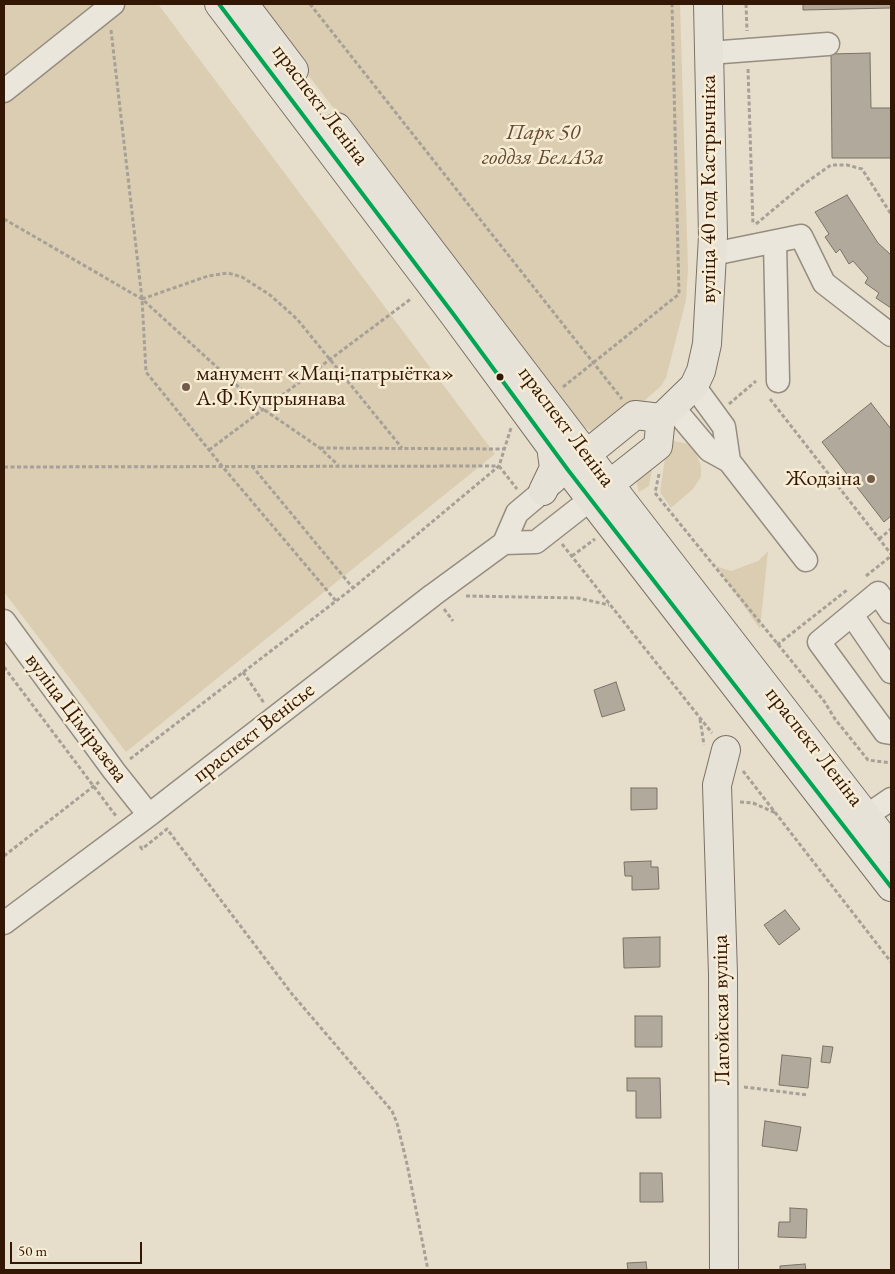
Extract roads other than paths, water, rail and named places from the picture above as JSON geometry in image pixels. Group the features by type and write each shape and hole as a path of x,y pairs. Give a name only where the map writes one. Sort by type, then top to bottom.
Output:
{"main road":[{"name":"праспект Леніна","path":"219,4 551,446 577,462"},
{"name":"праспект Леніна","path":"244,4 577,462 857,823 891,888"},
{"name":"вуліца 40 год Кастрычніка","path":"577,462 656,413 694,386 701,371 707,344 714,236 708,4"},
{"path":"600,492 658,446 656,413"},
{"path":"536,497 554,468 551,446"},
{"name":"Лагойская вуліца","path":"724,1270 723,974 717,785 726,750"},
{"name":"праспект Леніна","path":"857,823 891,848"}],"street":[{"path":"4,91 110,6"},
{"path":"709,53 828,44"},
{"path":"712,254 801,236 824,282 891,336"},
{"path":"775,242 778,381"},
{"path":"694,386 724,427 729,461"},
{"path":"656,413 709,450 729,461 806,560"},
{"path":"577,462 517,514 504,543 536,542 600,492"},
{"name":"праспект Венісье","path":"4,923 149,815 433,594 504,543"},
{"path":"891,612 878,593 819,642 885,732 891,733"},
{"path":"852,615 891,672"},
{"name":"вуліца Ціміразева","path":"4,621 114,771 149,815"},
{"path":"857,823 891,798"}],"place":[{"name":"манумент «Маці-патрыётка» А.Ф.Купрыянава","path":"186,387"},
{"name":"Жодзіна","path":"871,479"}],"park label":[{"name":"Парк 50 годдзя БелАЗа","path":"543,146"}]}
